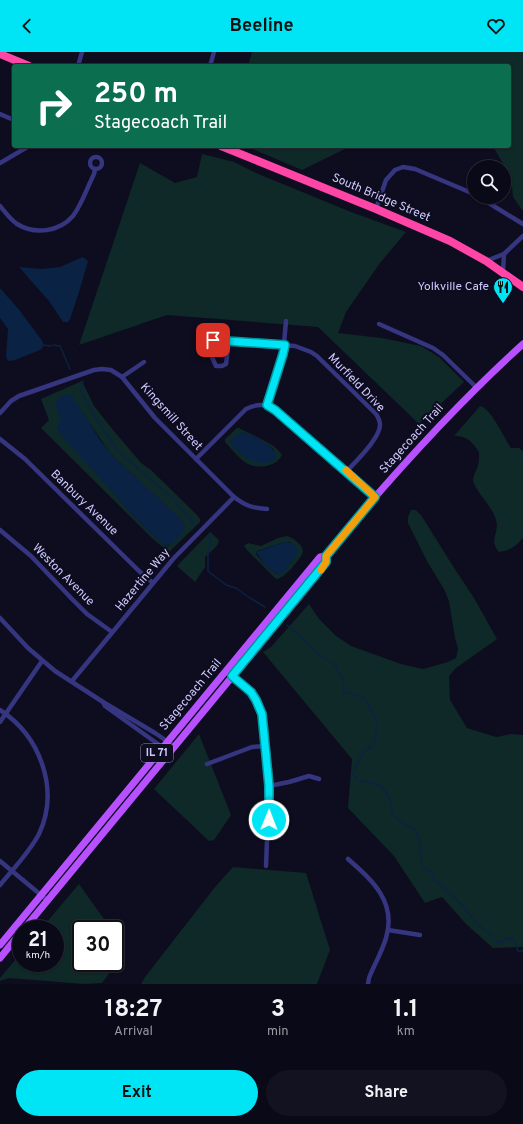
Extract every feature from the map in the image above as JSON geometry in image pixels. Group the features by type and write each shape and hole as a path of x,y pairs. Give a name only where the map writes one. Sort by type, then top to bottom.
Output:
{"highway":[{"path":"0,54 24,64"},
{"name":"South Bridge Street","path":"226,148 376,208 450,241 486,261 523,287"}],"main road":[{"name":"Stagecoach Trail","path":"31,920 326,562 326,556 375,497 430,435 523,344"},
{"name":"Stagecoach Trail","path":"0,945 320,556 326,556"},
{"path":"0,958 12,943"}],"street":[{"path":"79,64 82,52"},
{"path":"211,64 214,52"},
{"path":"0,114 12,119"},
{"path":"0,163 26,148"},
{"path":"376,208 386,180 395,170 403,167 415,169 467,190"},
{"path":"0,206 12,219 24,228 39,231 55,228 67,221 76,210 95,169"},
{"path":"490,204 523,224"},
{"path":"486,261 504,254 523,236"},
{"path":"503,272 504,254"},
{"path":"267,405 283,354 286,321"},
{"path":"379,324 433,348 443,355 477,388"},
{"path":"229,341 226,364 216,366 207,346 208,343 213,340 229,341 285,345"},
{"name":"Murfield Drive","path":"285,345 302,348 311,352 376,414 379,419 380,425 376,436 347,471"},
{"path":"122,377 144,362"},
{"name":"Kingsmill Street","path":"0,413 11,401 19,396 94,370 111,370 122,377 148,411 234,497 250,507 267,509"},
{"path":"196,459 246,409 267,405 275,410 347,471 375,497"},
{"name":"Banbury Avenue","path":"0,439 25,459 153,582"},
{"name":"Hazertine Way","path":"72,681 182,549 234,497"},
{"name":"Weston Avenue","path":"0,530 32,556 87,614 112,632"},
{"path":"0,618 42,661 103,702 168,740 174,746"},
{"path":"0,722 42,661"},
{"path":"225,671 246,688 256,700 262,714 269,786 269,820 266,866"},
{"path":"103,702 105,706 169,752"},
{"path":"0,710 18,725 36,748 48,787 46,812 39,833 28,851 0,885"},
{"path":"208,764 252,747 266,746"},
{"path":"269,786 309,776 319,779"},
{"path":"348,859 378,888 384,900 387,913 388,930 386,939 369,978 368,984"},
{"path":"0,861 47,900"},
{"path":"388,930 420,935"}],"green space":[{"path":"252,52 523,52 522,210 513,197 511,160 501,160 494,148 511,148 511,64 249,64"},
{"path":"251,148 347,148 302,170"},
{"path":"202,154 234,162 256,173 351,212 406,232 380,263 346,312 338,333 382,338 421,346 439,357 464,382 419,424 318,327 167,315 79,345 140,163 175,183 197,177"},
{"path":"82,381 94,406 113,430 141,463 152,471 197,515 200,522 169,552 153,539 41,428 49,420 41,399","holes":["70,395 108,450 135,476 170,545 165,546 140,523 57,429"]},
{"path":"480,406 484,408 493,418 511,448 519,448 523,451 523,538 512,548 506,551 499,552 494,544 497,529 496,520 488,504 474,484 473,480 478,463 479,452 466,438 454,436"},
{"path":"237,428 239,428 269,443 282,455 276,462 267,466 252,466 239,457 225,442 225,439","holes":["242,432 257,438 274,450 274,460 262,463"]},
{"path":"411,510 416,510 421,515 474,598 497,639 456,668 449,676 450,700 467,728 496,737 511,734 523,735 523,947 493,948 466,924 442,897 425,903 394,856 348,808 352,759 263,652 271,647 309,604 319,619 336,636 351,646 401,664 423,669 448,662 456,658 458,649 449,601 408,523 408,517"},
{"path":"210,532 219,540 215,547 205,557 205,567 195,582 177,566"},
{"path":"287,536 292,538 300,544 303,552 299,560 283,576 276,579 244,546 248,543 261,546 278,538","holes":["285,542 290,542 298,550 278,575 265,565 256,554 257,551"]},
{"path":"199,734 231,815 214,840 209,841 154,789"},
{"path":"233,867 306,873 330,950 317,984 141,984 215,887"},
{"path":"79,884 105,920 72,920 72,972 110,972 102,983 84,984 9,978 0,981 0,978 12,964 12,972 64,972 64,920 49,920"}],"water":[{"path":"83,257 88,261 79,292 70,319 68,322 63,322 49,301 19,267 42,269 60,267"},
{"path":"0,288 20,311 43,342 43,347 40,350 15,360 8,361 6,357 8,329 0,318"},
{"path":"64,395 72,396 100,440 120,463 182,520 185,527 175,541 165,546 140,523 62,436 57,429 60,420 55,404 57,400"},
{"path":"242,432 270,446 276,454 276,459 263,463 256,462 238,452 230,441"},
{"path":"285,542 294,544 297,547 298,552 285,571 278,575 265,565 256,552"}],"waterway":[{"path":"43,345 51,346"},
{"path":"53,345 60,346 70,369"},
{"path":"83,381 81,390 85,399 118,451 171,497 195,525"},
{"path":"209,536 211,541 208,549 208,571 226,585 236,588 265,607"},
{"path":"287,625 319,654 335,665 343,680 344,692 363,697 372,714 378,720 373,746 363,753 353,775 357,779 376,784 385,790 391,803 392,813 402,822 414,829 419,837 422,867 431,871 435,880 462,905 477,924 500,943 509,938 514,939 518,951 523,951"}],"slow traffic":[{"path":"321,570 326,562 326,556 375,497 346,470"}],"place":[{"name":"Yolkville Cafe","path":"503,304"}],"route":[{"path":"213,340 285,345 267,405 275,410 347,471 375,497 326,556 326,562 232,676 251,692 262,714 269,786 269,820"}]}
